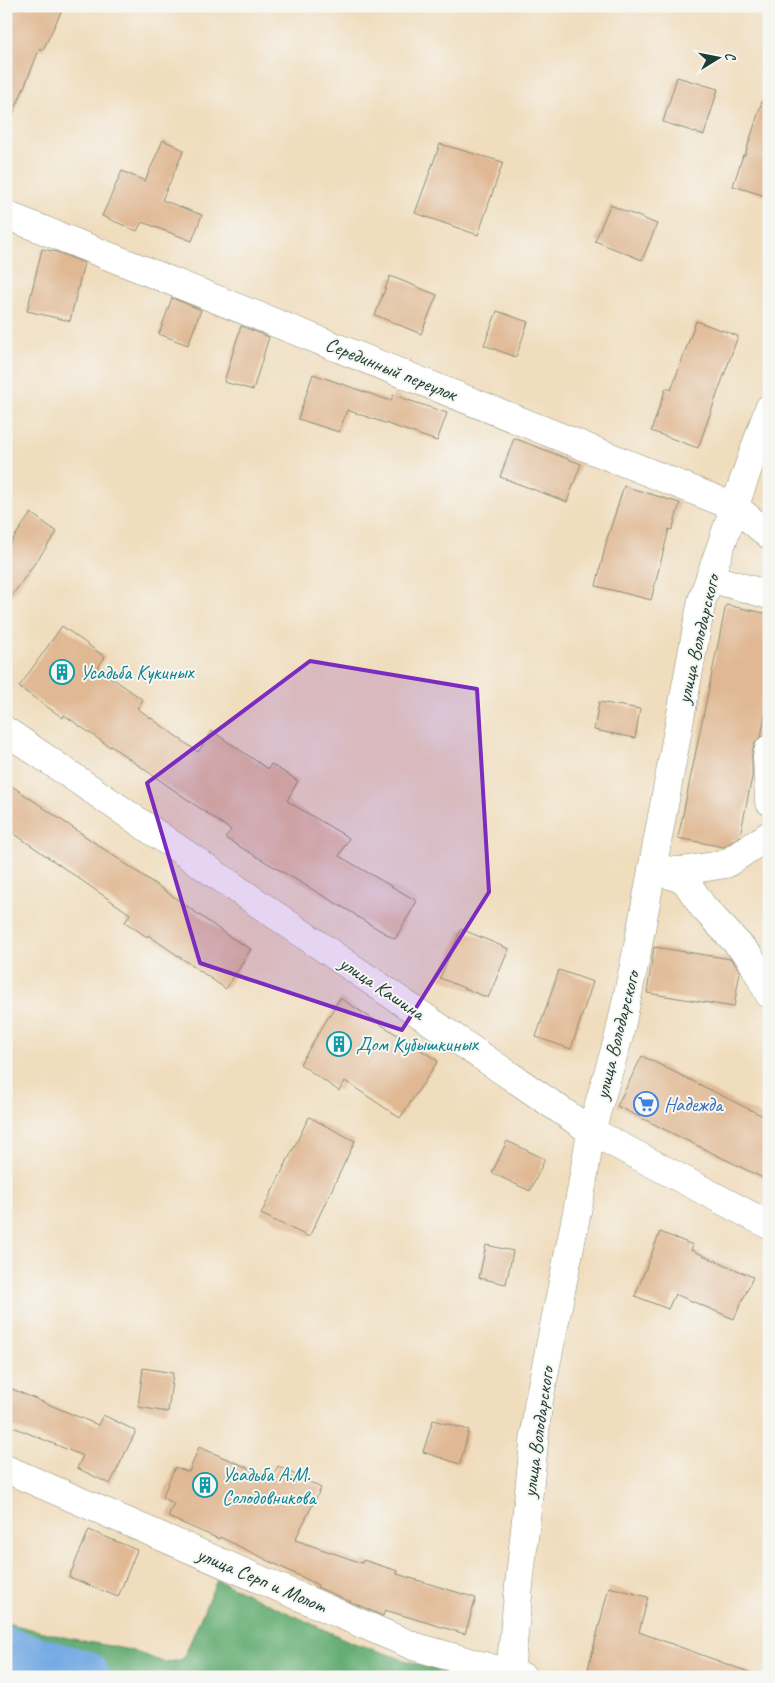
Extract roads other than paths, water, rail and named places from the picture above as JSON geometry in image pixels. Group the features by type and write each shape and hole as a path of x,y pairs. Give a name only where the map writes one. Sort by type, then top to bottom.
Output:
{"street":[{"name":"Серединный переулок","path":"6,215 734,507 769,535"},
{"name":"улица Володарского","path":"514,1675 538,1405 582,1192 591,1131 619,1036 637,952 702,600 769,408"},
{"path":"710,578 769,595"},
{"name":"улица Кашина","path":"6,731 591,1131 769,1225"},
{"path":"769,749 767,757 769,801"},
{"path":"652,869 682,871 726,864 769,835"},
{"path":"652,869 685,880 703,907 750,957 769,994"},
{"name":"улица Серп и Молот","path":"6,1469 414,1646 514,1675"}],"waterway":[{"path":"6,1654 83,1677"}],"place":[{"name":"Усадьба Кукиных","path":"62,672"},
{"name":"Дом Кубышкиных","path":"339,1044"},
{"name":"Надежда","path":"646,1104"},
{"name":"Усадьба А.М. Солодовникова","path":"205,1485"}]}
